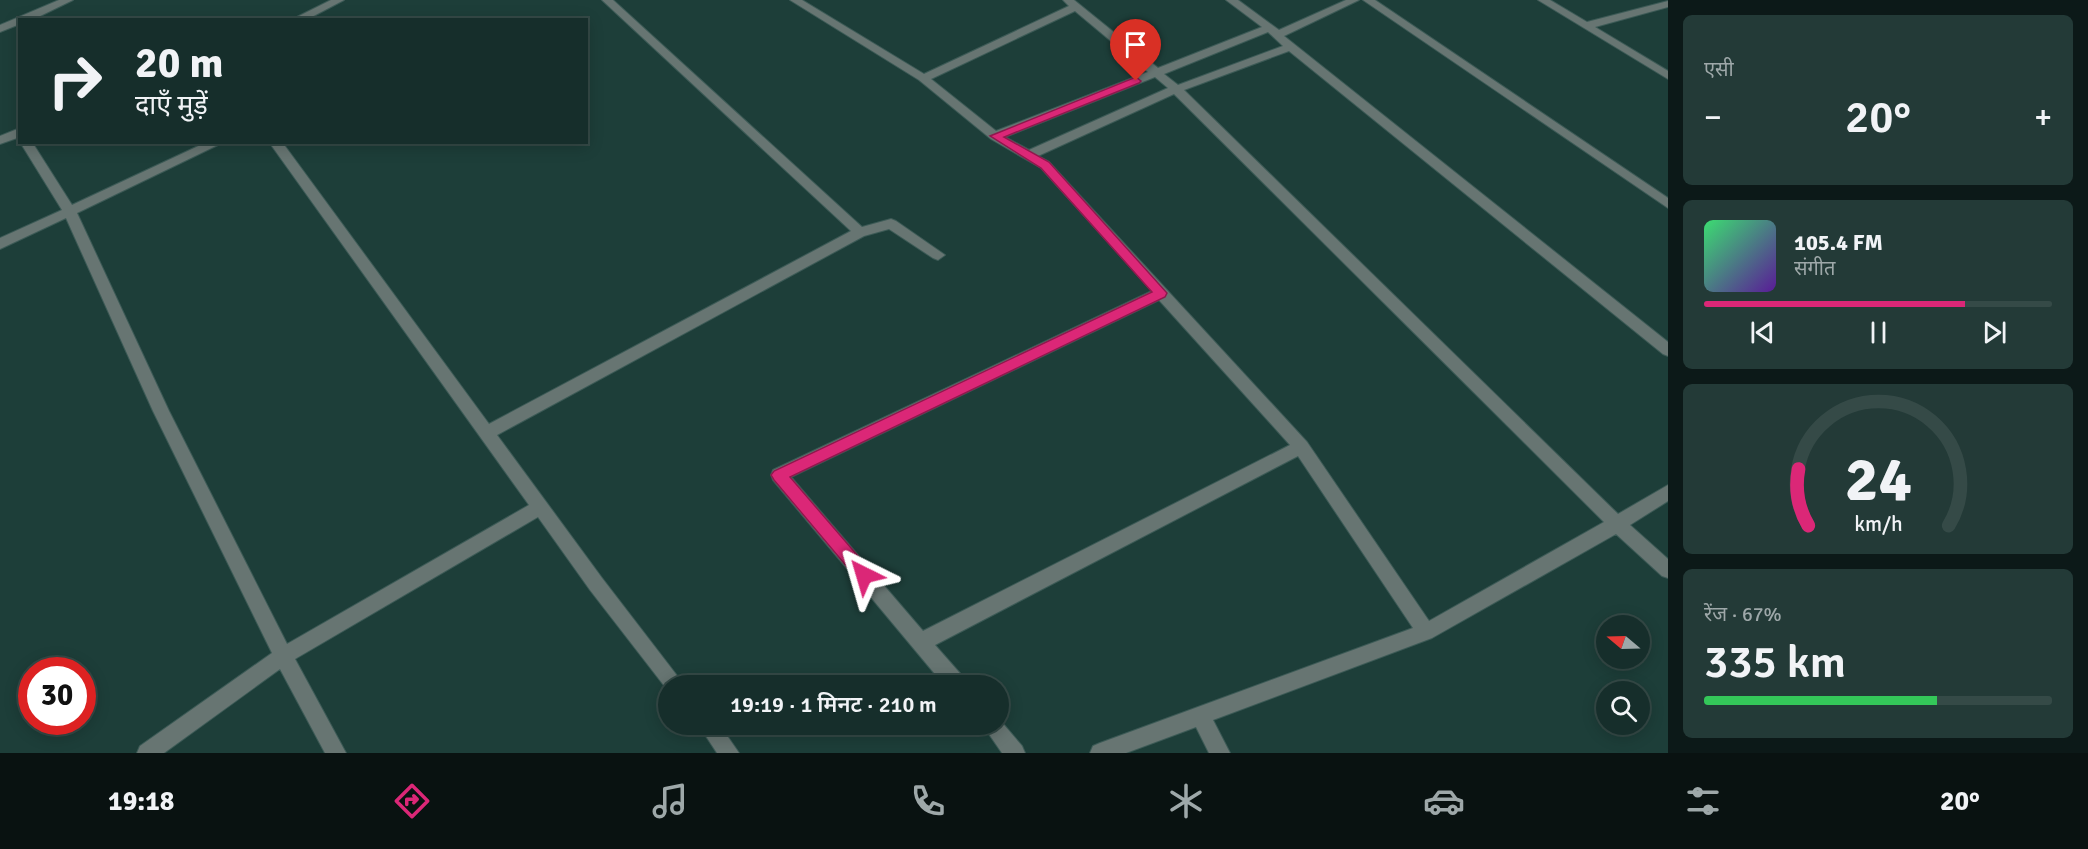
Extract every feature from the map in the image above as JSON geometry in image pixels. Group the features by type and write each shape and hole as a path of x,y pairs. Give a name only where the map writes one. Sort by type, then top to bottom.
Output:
{"street":[{"path":"26,18 68,0"},
{"path":"300,18 339,0"},
{"path":"607,0 860,232"},
{"path":"1231,0 1273,31 1668,350"},
{"path":"995,136 1156,73 1354,0"},
{"path":"1543,0 1668,76"},
{"path":"800,1 923,78 995,136 1045,165 1301,447 1426,632"},
{"path":"1374,1 1668,204"},
{"path":"923,78 1072,3 1176,89 1617,524 1668,570"},
{"path":"1586,26 1668,4"},
{"path":"0,29 18,21"},
{"path":"1027,156 1176,89 1290,47"},
{"path":"0,140 18,133"},
{"path":"27,144 70,212 161,411 284,656 336,753"},
{"path":"0,244 214,144"},
{"path":"276,144 540,507 668,675"},
{"path":"486,433 860,232 891,224 938,255"},
{"path":"949,675 779,475 1161,293"},
{"path":"921,642 1301,447"},
{"path":"1100,753 1426,632 1617,524 1668,492"},
{"path":"147,753 284,656 540,507"},
{"path":"1201,717 1220,753"},
{"path":"715,735 729,753"},
{"path":"1000,735 1015,753"}],"route":[{"path":"864,575 779,475 1161,293 1045,165 995,136 1136,81"}]}
